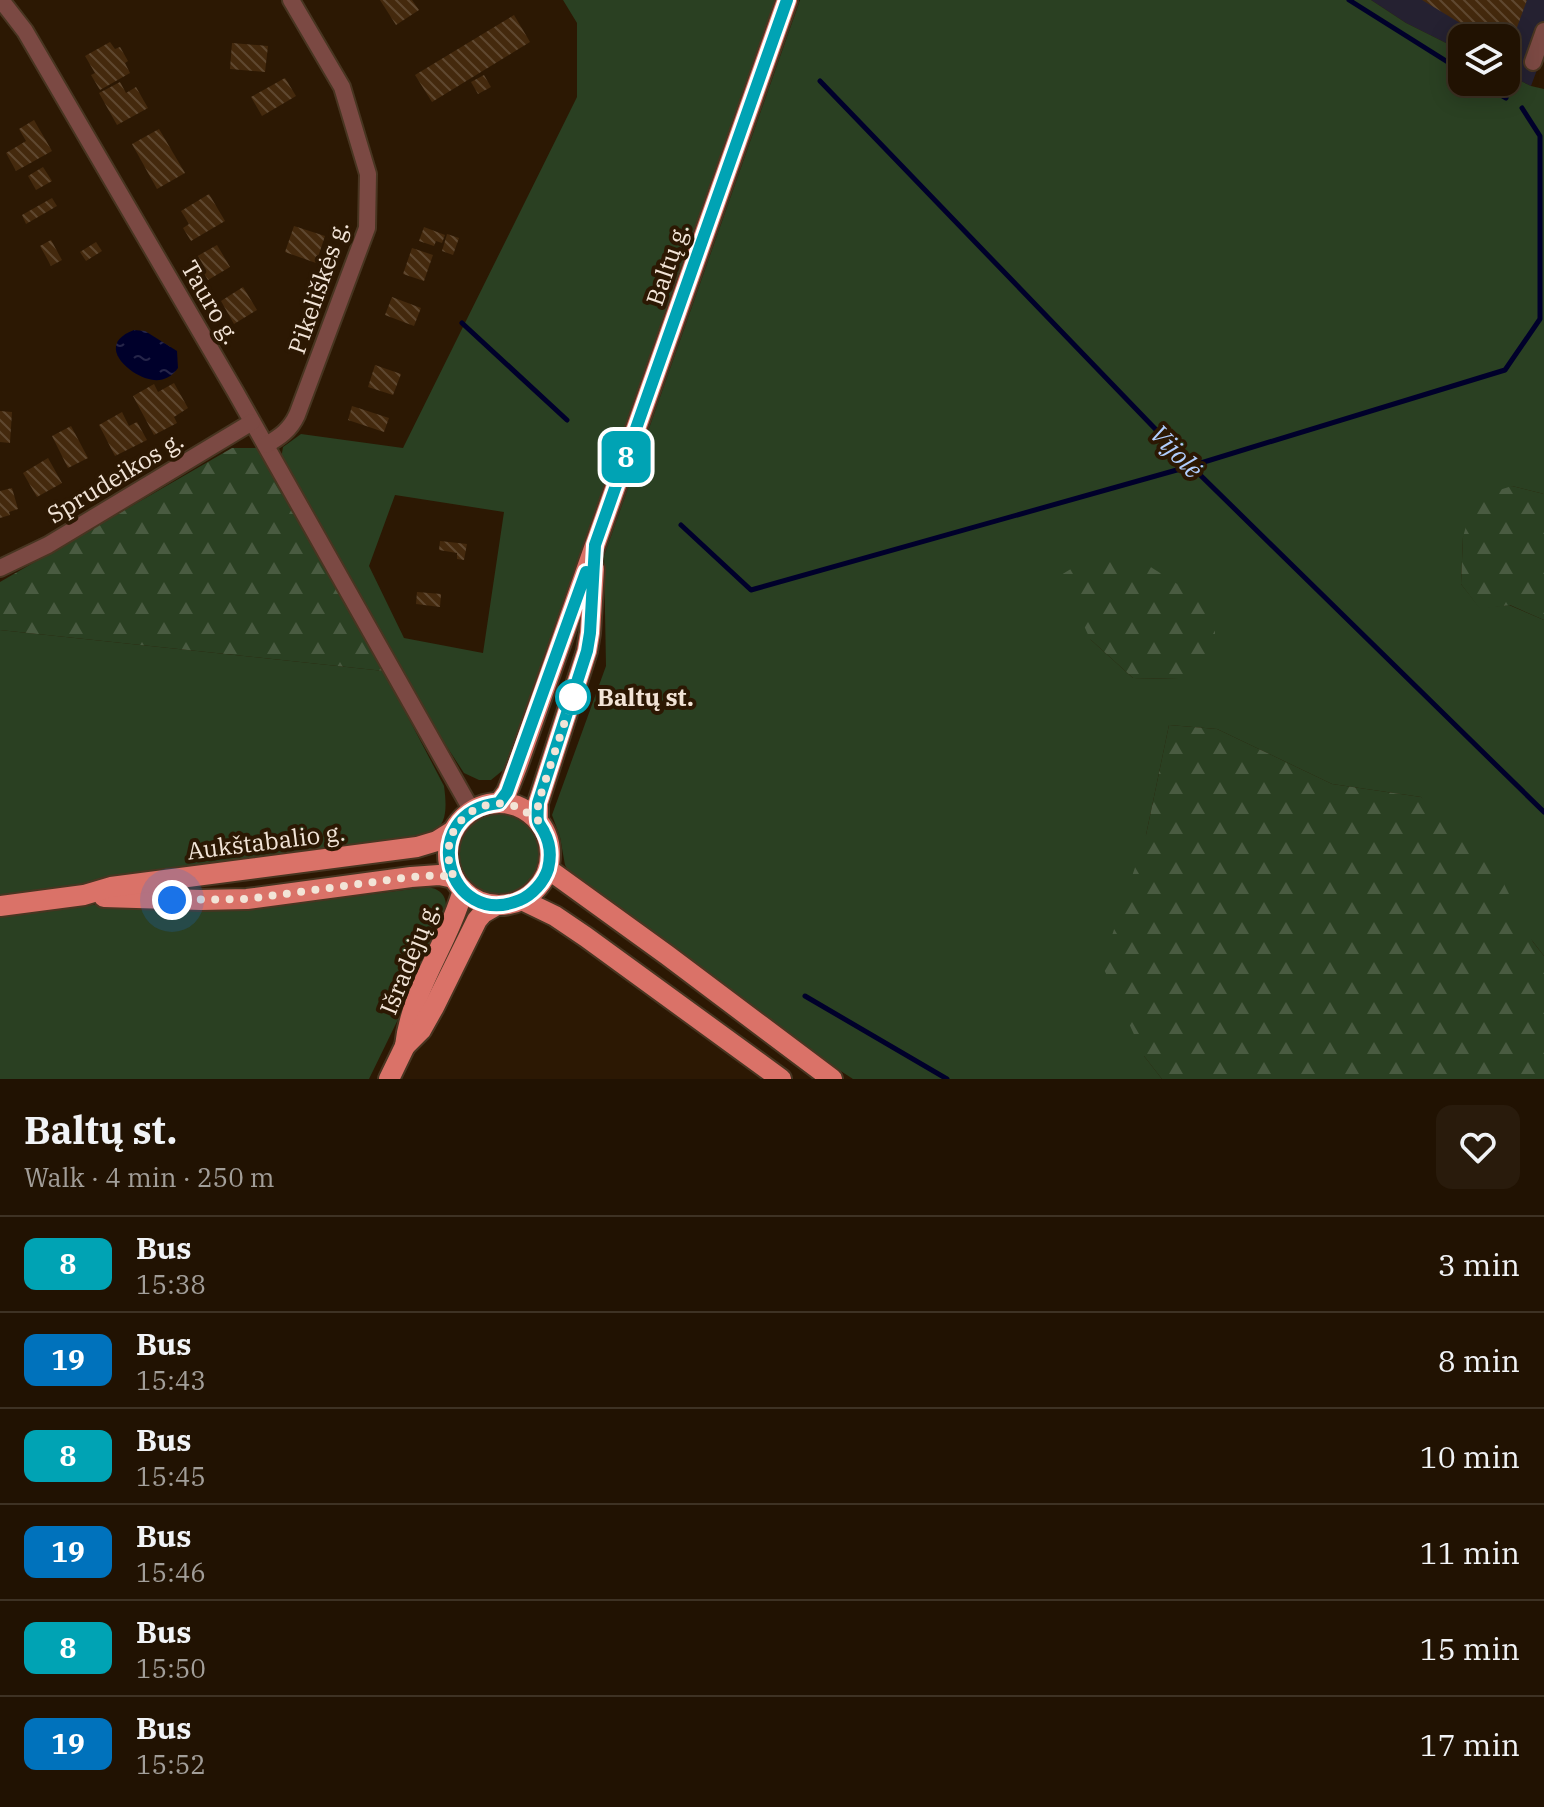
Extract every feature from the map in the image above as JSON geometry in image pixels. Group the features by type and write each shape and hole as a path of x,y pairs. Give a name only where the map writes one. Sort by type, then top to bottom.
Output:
{"main road":[{"name":"Baltų g.","path":"499,803 518,764 787,0"},
{"name":"Baltų g.","path":"538,821 538,803 587,651 595,545"},
{"path":"499,803 527,811 538,821 546,835 550,852 548,869 533,892 522,900 495,906 482,904 458,884 449,863 449,846 453,831 461,820 480,807 499,803"},
{"name":"Aukštabalio g.","path":"0,906 84,895 111,887 417,847 437,841 453,831"},
{"path":"548,869 832,1079"},
{"name":"Aukštabalio g.","path":"84,895 247,899 439,875 458,884"},
{"name":"Išradėjų g.","path":"405,1046 407,1026 414,1007 453,920 458,884"},
{"path":"522,900 555,916 586,937 781,1079"},
{"name":"Išradėjų g.","path":"389,1079 405,1046 421,1030 477,920 495,906"}],"street":[{"name":"Tauro g.","path":"1,0 25,31 266,445 472,811"},
{"name":"Pikeliškės g.","path":"266,445 291,428 367,228 368,174 342,87 291,0"},
{"path":"1533,62 1544,31"},
{"name":"Sprudeikos g.","path":"0,568 48,545 252,422"}],"shaded area":[{"path":"1371,0 1544,0 1544,51 1531,86 1520,81 1520,24 1448,24 1448,44 1406,23"}],"green space":[{"path":"563,0 777,0 508,766 491,780 479,780 464,773 411,692 281,459 283,447 301,434 403,448 577,97 577,23","holes":["395,495 504,512 483,653 404,638 369,566"]},
{"path":"800,0 1371,0 1406,23 1448,44 1448,96 1520,96 1520,81 1544,89 1544,494 1512,486 1463,537 1461,584 1480,608 1509,605 1544,620 1544,956 1421,797 1332,784 1217,729 1169,725 1146,835 1144,1056 1162,1079 853,1079 770,1025 571,876 565,865 552,815 606,666 604,556","holes":["1090,639 1179,679 1133,678"]},
{"path":"232,448 259,448 384,671 0,630 0,582"},
{"path":"1512,486 1544,494 1544,620 1510,605 1480,609 1461,584 1463,537 1474,498"},
{"path":"1092,556 1146,564 1215,608 1215,657 1179,679 1133,678 1090,639 1061,575"},
{"path":"0,630 384,671 444,786 443,821 433,832 400,843 0,895"},
{"path":"1169,725 1217,729 1332,784 1421,797 1482,840 1533,942 1544,956 1544,1079 1162,1079 1144,1056 1102,965 1146,835"},
{"path":"500,813 516,816 529,825 538,838 541,854 538,870 529,883 516,892 500,895 484,892 471,883 462,870 459,854 462,838 471,825 484,816"},
{"path":"428,887 441,893 446,903 442,929 369,1079 0,1079 0,915 102,904 277,906"}],"water":[{"path":"134,330 145,331 177,351 178,368 168,377 151,380 126,367 117,355 117,344 125,334"}],"building":[{"path":"380,0 412,0 419,10 396,25"},
{"path":"1422,0 1527,0 1518,24 1462,24"},
{"path":"514,15 530,42 432,102 415,75"},
{"path":"110,42 115,49 120,47 128,61 125,63 130,73 100,90 85,56"},
{"path":"232,43 268,46 265,72 230,69"},
{"path":"484,75 491,87 478,94 471,82"},
{"path":"285,78 296,96 262,116 251,97"},
{"path":"120,82 126,93 136,87 148,108 117,125 99,93"},
{"path":"34,120 52,151 16,171 6,153 26,141 19,129"},
{"path":"159,129 185,173 157,189 132,144"},
{"path":"43,167 52,181 36,190 28,176"},
{"path":"209,194 225,221 191,241 183,228 189,224 181,211"},
{"path":"52,198 57,206 26,224 22,215"},
{"path":"294,226 325,236 316,263 285,252"},
{"path":"424,227 445,235 442,243 436,241 434,246 419,241"},
{"path":"447,234 459,238 453,255 442,251"},
{"path":"51,240 62,260 51,266 40,246"},
{"path":"96,242 102,251 86,261 80,252"},
{"path":"217,245 230,267 208,280 194,258"},
{"path":"412,248 433,255 424,281 403,274"},
{"path":"243,287 257,310 234,324 221,301"},
{"path":"392,297 421,308 414,326 385,315"},
{"path":"375,365 401,374 393,395 368,387"},
{"path":"174,383 188,408 174,417 177,423 154,435 133,396 154,384 158,392"},
{"path":"352,406 389,418 384,432 348,420"},
{"path":"0,411 12,412 10,443 0,442"},
{"path":"122,412 129,426 137,422 147,440 115,456 99,425"},
{"path":"71,426 88,458 68,468 52,436"},
{"path":"48,458 62,483 37,497 23,473"},
{"path":"12,488 18,509 0,518 0,491"},
{"path":"440,541 467,544 464,560 457,559 457,553 439,550"},
{"path":"417,592 441,594 440,607 416,604"}],"waterway":[{"path":"1349,0 1448,62"},
{"name":"Vijolė","path":"820,81 1191,466 1544,812"},
{"path":"681,525 751,590 1191,466 1505,370 1540,319 1540,136 1522,108"},
{"path":"462,323 567,420"},
{"path":"805,996 947,1079"}],"bus line":[{"name":"8","path":"586,572 507,792 499,803 472,811 453,831 449,863 454,878 463,890 482,904 507,905 522,900 533,892 548,869 550,852 546,835 538,821 538,803 587,651 595,545 787,0"}],"place":[{"name":"Baltų st.","path":"573,697"}],"route":[{"path":"172,900 247,899 411,877 439,875 454,878 449,863 453,831 472,811 489,804 513,805 527,811 538,821 538,803 573,697"}]}
